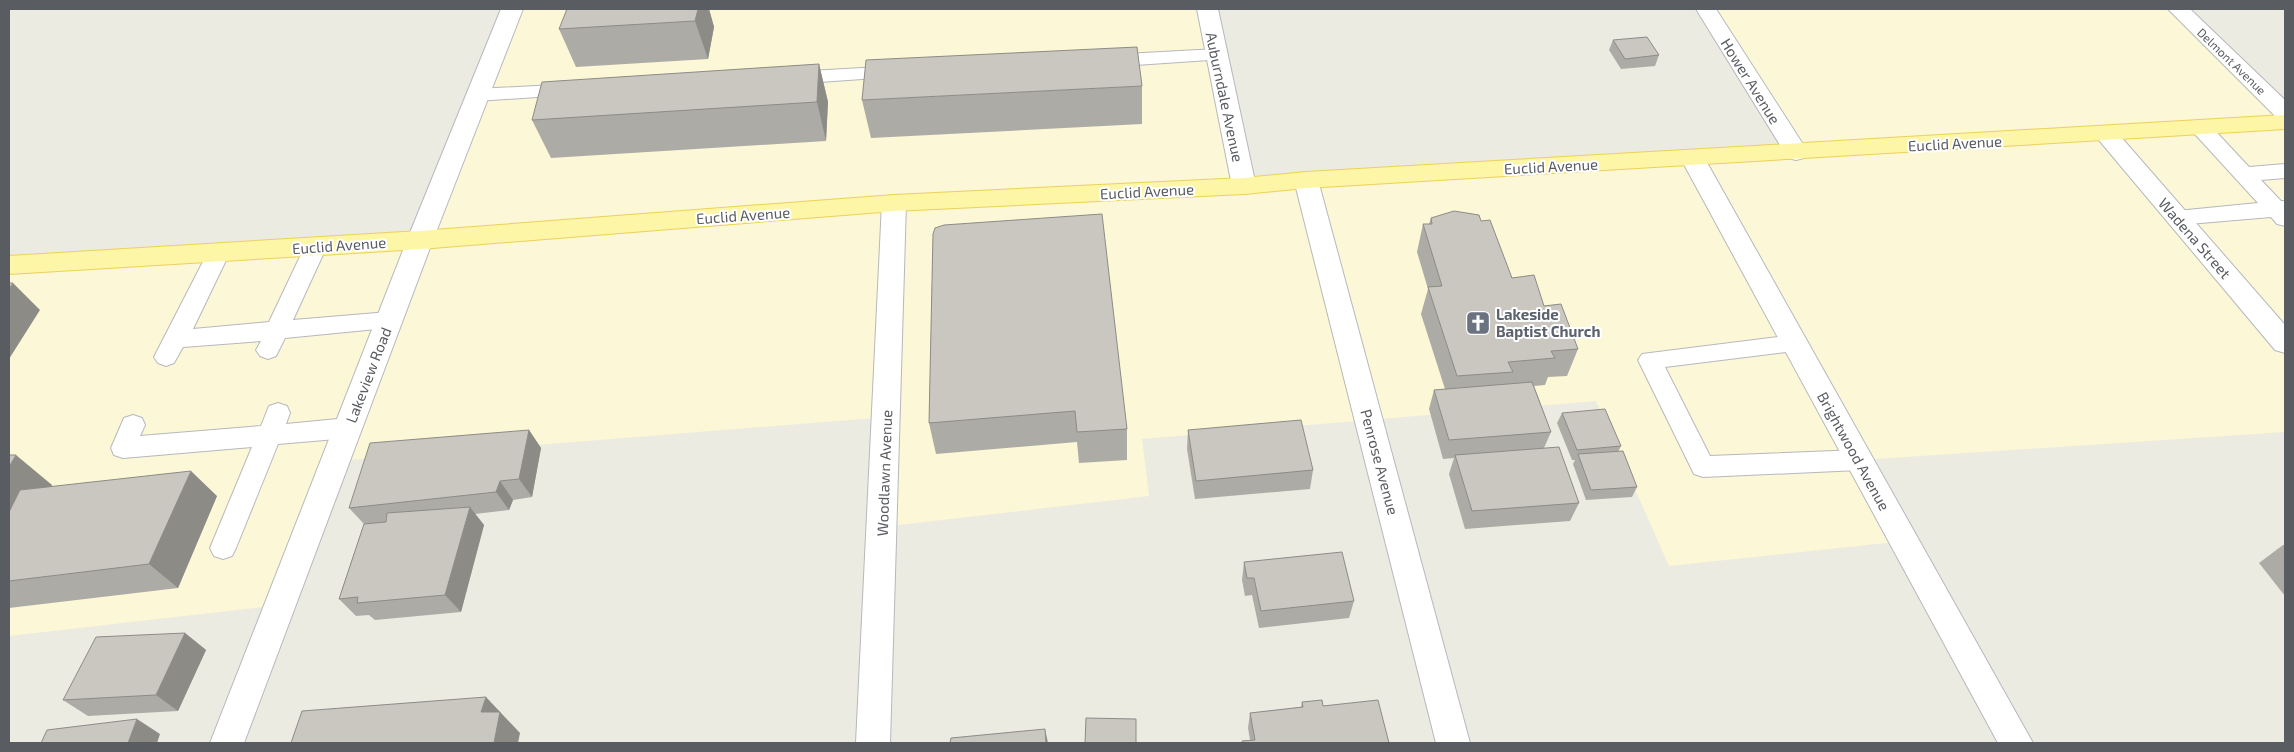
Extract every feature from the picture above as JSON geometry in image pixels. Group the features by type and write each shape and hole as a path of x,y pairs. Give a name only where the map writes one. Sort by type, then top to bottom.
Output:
{"main road":[{"name":"Euclid Avenue","path":"9,265 420,240 894,203 1244,186 1306,180 1692,159 2285,122"}],"street":[{"name":"Lakeview Road","path":"228,743 420,240 512,9"},
{"name":"Auburndale Avenue","path":"1207,9 1244,186"},
{"name":"Hower Avenue","path":"1706,9 1796,152"},
{"name":"Delmont Avenue","path":"2178,9 2285,113"},
{"name":"Wadena Street","path":"2106,134 2285,343"},
{"name":"Brightwood Avenue","path":"1692,159 2016,743"},
{"name":"Penrose Avenue","path":"1306,180 1453,743"},
{"name":"Woodlawn Avenue","path":"873,743 894,203"}],"lane":[{"path":"1091,62 1216,55"},
{"path":"776,79 914,71"},
{"path":"478,95 589,89"},
{"path":"2200,128 2282,212"},
{"path":"2244,174 2285,171"},
{"path":"2177,218 2282,212"},
{"path":"273,340 316,246"},
{"path":"219,252 171,348 309,338 389,321"},
{"path":"1795,344 1650,360 1703,466 1860,460"},
{"path":"169,443 181,422"},
{"path":"222,548 273,424"},
{"path":"133,425 123,448 169,443 233,428 273,424 348,428"}],"shaded area":[{"path":"512,9 1207,9 1244,185 1796,152 1706,9 2178,9 2285,113 2285,432 1860,460 1904,541 1669,566 1596,401 1142,439 1149,496 881,527 886,417 336,461 280,605 9,636 9,265 419,240"}],"building":[{"path":"567,9 698,9 695,21 559,29"},
{"path":"1647,37 1659,55 1625,59 1613,40"},
{"path":"1137,47 1142,86 862,100 866,60"},
{"path":"819,64 817,102 532,120 542,82"},
{"name":"Lakeside Baptist Church","path":"1454,211 1479,215 1481,221 1490,220 1512,278 1534,275 1544,306 1561,304 1578,349 1551,351 1555,358 1508,362 1513,372 1457,376 1428,287 1442,286 1423,224 1432,224 1431,218"},
{"path":"1102,214 1127,429 1077,432 1075,411 929,423 933,234 935,228 944,225"},
{"path":"1532,382 1551,432 1449,440 1434,390"},
{"path":"1605,409 1621,446 1577,450 1562,413"},
{"path":"1301,420 1313,470 1196,481 1188,430"},
{"path":"529,430 519,479 500,481 496,492 349,508 370,443"},
{"path":"1559,447 1579,503 1472,511 1455,455"},
{"path":"1623,451 1637,487 1591,490 1578,454"},
{"path":"9,455 16,455 9,467"},
{"path":"191,471 149,564 9,581 9,512 20,490"},
{"path":"470,507 445,595 357,603 358,597 339,599 364,524 386,522 387,513"},
{"path":"1342,552 1354,601 1261,611 1254,578 1247,578 1244,562"},
{"path":"185,633 156,695 63,700 96,637"},
{"path":"486,697 481,712 500,712 494,743 291,743 302,711"},
{"path":"1322,700 1323,706 1378,700 1389,743 1243,743 1242,741 1255,740 1250,713 1303,707 1302,702"},
{"path":"1086,718 1136,719 1136,743 1085,743"},
{"path":"137,719 128,743 41,743 47,730"},
{"path":"1045,729 1046,743 950,743 951,738"}],"place":[{"name":"Lakeside Baptist Church","path":"1478,323"}]}
